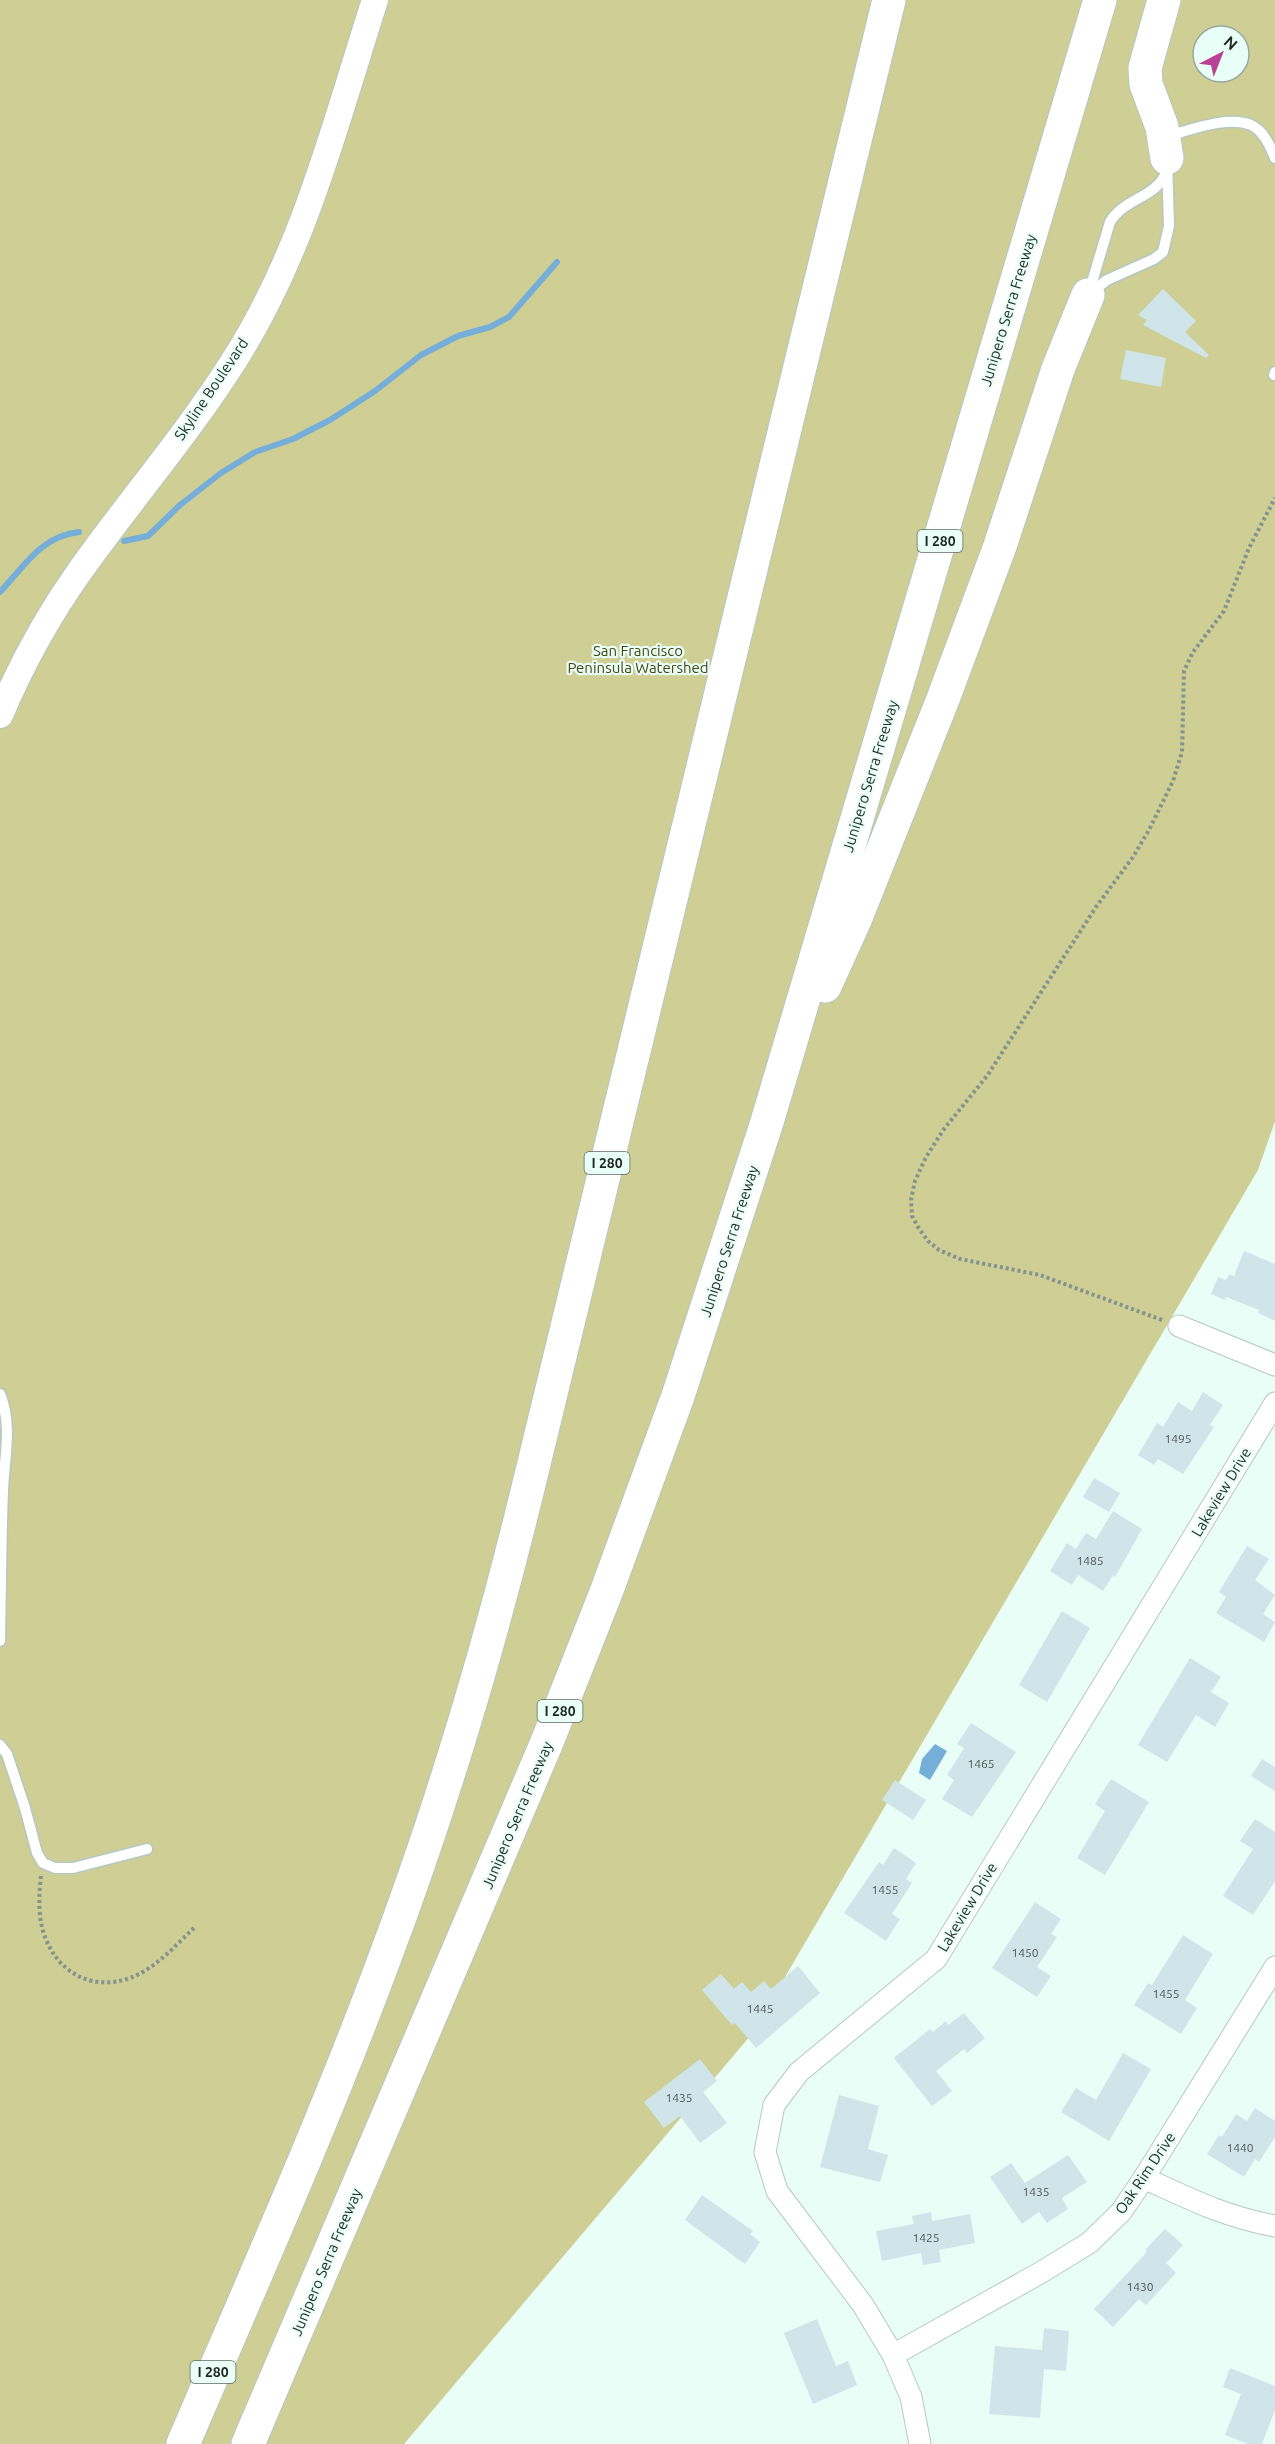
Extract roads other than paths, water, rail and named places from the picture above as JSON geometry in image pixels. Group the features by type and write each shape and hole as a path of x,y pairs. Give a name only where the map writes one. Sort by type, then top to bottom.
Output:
{"highway":[{"name":"I 280","path":"183,2444 326,2110 385,1958 440,1801 488,1644 889,0"},
{"name":"Junipero Serra Freeway","path":"248,2444 516,1818 592,1629 678,1396 779,1082 1100,0"},
{"path":"1164,0 1145,68 1146,84 1166,147"},
{"path":"779,1082 850,930 938,710 1000,546 1058,369 1088,296"}],"street":[{"name":"Skyline Boulevard","path":"0,715 21,667 49,617 81,569 236,359 266,304 295,242 320,173 375,0"},
{"path":"1179,1326 1275,1365"},
{"name":"Lakeview Drive","path":"920,2444 911,2397 893,2355 863,2305 777,2191 765,2152 774,2105 799,2072 936,1959 1275,1403"},
{"name":"Oak Rim Drive","path":"893,2355 1089,2243 1121,2211 1144,2178 1275,1967"},
{"path":"1144,2178 1199,2204 1231,2216 1275,2226"}],"lane":[{"path":"1166,147 1220,122 1250,125 1267,139 1275,158"},
{"path":"1088,296 1095,287 1154,260 1163,252 1169,226 1166,147"},
{"path":"1088,296 1110,222 1115,213 1156,188 1163,181 1167,172 1166,147"},
{"path":"0,1394 4,1403 7,1431 3,1489 0,1641"},
{"path":"0,1745 7,1755 36,1854 43,1863 56,1868 73,1868 147,1849"}],"water":[{"path":"935,1744 947,1751 930,1780 919,1773 922,1759"}],"waterway":[{"path":"124,541 148,536 180,505 221,473 255,452 293,439 330,420 375,391 421,355 458,336 490,327 509,317 557,262"},
{"path":"0,592 44,546 66,535 79,532"}],"park label":[{"name":"San Francisco Peninsula Watershed","path":"638,658"}]}
